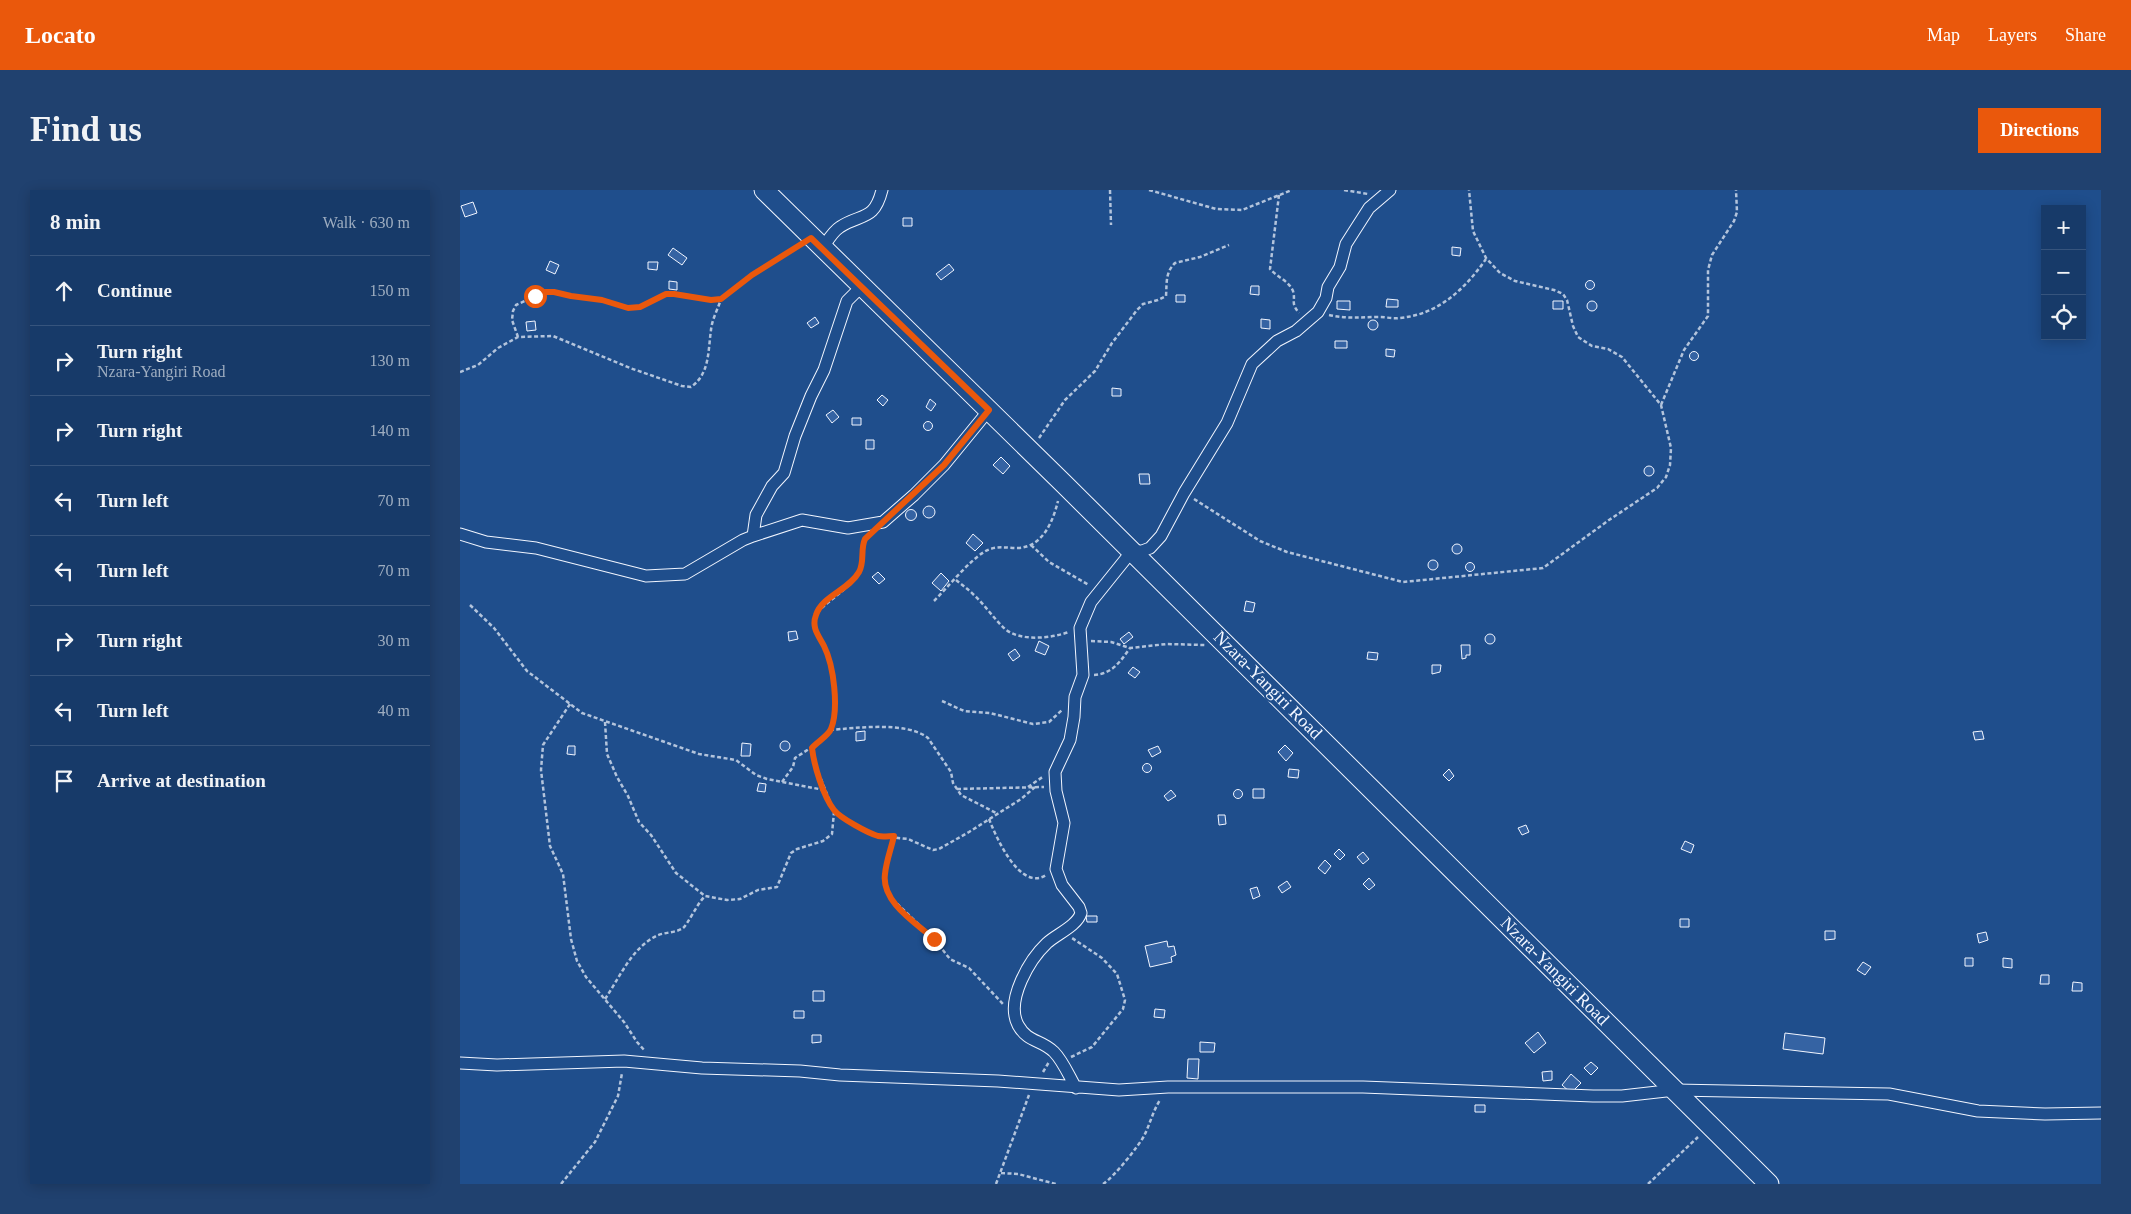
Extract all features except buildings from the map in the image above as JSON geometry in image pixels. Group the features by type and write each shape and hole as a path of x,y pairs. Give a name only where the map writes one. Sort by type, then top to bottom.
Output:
{"main road":[{"name":"Nzara-Yangiri Road","path":"764,190 816,243 1063,482 1769,1184"}],"street":[{"path":"816,243 839,228 862,218 875,208 882,190"},
{"path":"1076,1088 1057,1057 1043,1044 1030,1039 1022,1030 1017,1022 1015,1010 1016,996 1024,974 1046,944 1061,931 1075,923 1081,913 1079,907 1062,885 1056,869 1064,823 1055,772 1072,729 1075,697 1082,675 1080,633 1091,602 1100,589 1132,551 1142,551 1150,548 1161,536 1184,493 1226,423 1252,364 1276,341 1315,316 1326,298 1328,287 1340,267 1346,244 1369,208 1386,193"},
{"path":"753,536 756,515 772,486 784,473 795,436 824,370 847,301 862,286"},
{"path":"460,534 486,542 536,548 629,574 646,576 685,574 753,536 802,520 848,528 883,522 944,465 989,410"},
{"path":"460,1063 497,1065 624,1061 658,1065 800,1070 840,1075 1119,1090 1168,1087 1362,1087 1592,1096 1622,1096 1675,1090 1890,1094 1978,1111 2045,1114 2101,1113"}],"path":[{"path":"1110,190 1111,225"},
{"path":"1149,190 1216,209 1242,210 1292,190"},
{"path":"1344,190 1386,193"},
{"path":"1184,493 1260,541 1286,552 1403,582 1544,568 1609,520 1657,488 1666,477 1670,465 1670,448 1660,405 1622,357 1608,349 1592,346 1578,337 1573,326 1567,300 1563,294 1554,290 1515,281 1500,273 1486,258 1473,230 1468,190"},
{"path":"1660,405 1684,350 1708,316 1708,270 1712,255 1734,221 1737,212 1736,190"},
{"path":"1279,196 1270,269 1276,276 1288,283 1294,293 1293,305 1299,313 1343,318 1398,318 1417,314 1438,307 1451,299 1472,279 1486,258"},
{"path":"518,337 512,320 516,305 545,292 602,300 628,308 640,307 666,294 711,300 721,299 752,275 816,243"},
{"path":"1029,451 1065,400 1095,371 1112,343 1143,304 1166,296 1165,282 1169,271 1175,263 1200,257 1229,245"},
{"path":"460,372 478,365 498,348 518,337 553,336 630,368 682,386 691,387 703,375 709,353 711,328 721,299"},
{"path":"934,601 983,552 998,547 1020,548 1032,545 1042,536 1052,521 1063,482"},
{"path":"782,782 792,767 795,758 812,748 830,730 836,706 825,648 815,632 816,614 827,601 848,586 859,572 863,560 863,544 883,522"},
{"path":"1032,545 1056,566 1085,584 1100,589"},
{"path":"956,580 974,595 1006,630 1019,635 1051,637 1080,633 1088,641 1111,642 1130,648 1167,644 1226,644"},
{"path":"470,605 494,628 527,671 582,713 699,754 736,760 756,775 824,790"},
{"path":"1082,675 1098,675 1110,671 1120,662 1130,648"},
{"path":"942,701 964,711 990,713 1040,724 1049,722 1057,716 1075,697"},
{"path":"570,704 542,745 541,770 550,846 563,874 571,939 577,961 586,977 624,1022 637,1042 658,1065"},
{"path":"605,722 607,754 639,822 651,835 676,873 705,896 726,900 740,899 758,890 777,886 784,873 786,860 791,853 797,849 823,841 832,834 834,812 813,759 812,748"},
{"path":"830,730 886,728 906,729 923,734 928,738 951,772 953,783 961,795 998,814"},
{"path":"1028,787 1034,781 1055,772"},
{"path":"957,789 1056,786"},
{"path":"834,812 878,836 894,836 908,839 933,850 939,849 961,837 998,814 1035,787"},
{"path":"989,818 1004,853 1025,876 1042,878 1056,869"},
{"path":"894,836 884,875 885,887 889,896 934,939 950,960 969,968 998,1000 1015,1010"},
{"path":"605,999 636,951 657,936 682,929 696,906 705,896"},
{"path":"996,1184 1038,1077 1057,1057 1092,1047 1123,1009 1125,1000 1117,974 1102,958 1061,931"},
{"path":"561,1184 595,1142 618,1096 624,1061"},
{"path":"1103,1184 1136,1148 1144,1136 1153,1111 1168,1087"},
{"path":"1648,1184 1710,1125"},
{"path":"1001,1173 1018,1174 1056,1184"}],"route":[{"path":"535,296 545,292 554,292 602,300 628,308 640,307 666,294 711,300 721,299 730,294 752,275 811,238 989,410 944,465 865,539 862,550 863,560 859,572 848,586 827,601 816,614 814,623 815,632 825,648 836,706 830,730 812,748 813,759 827,797 834,812 848,821 878,836 894,836 884,875 885,887 894,903 934,939"}]}
